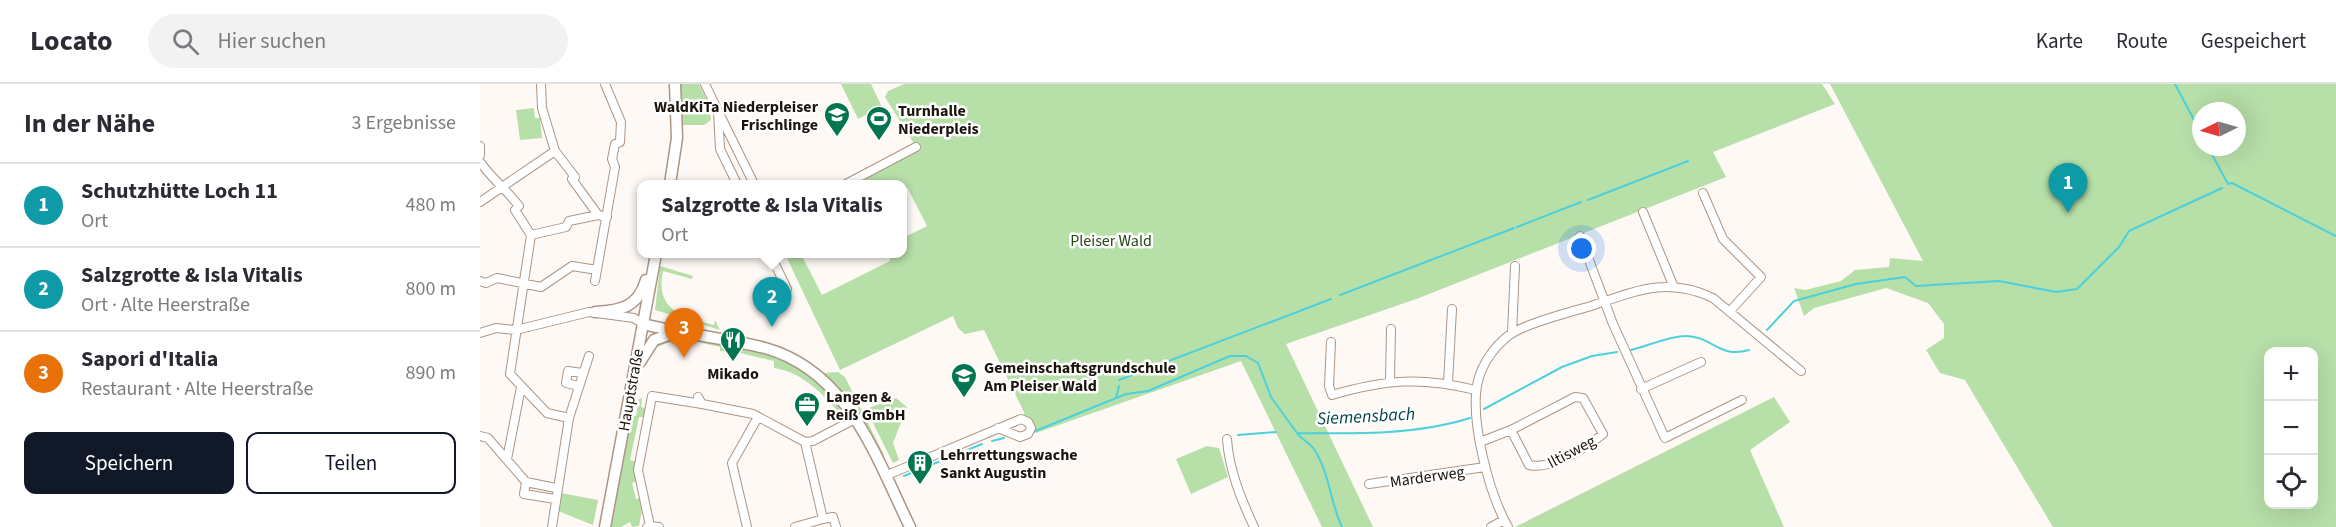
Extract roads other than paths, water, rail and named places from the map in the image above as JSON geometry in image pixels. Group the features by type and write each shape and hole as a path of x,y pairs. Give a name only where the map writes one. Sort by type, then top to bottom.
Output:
{"main road":[{"path":"671,180 676,138 675,84"},
{"path":"595,312 619,311 633,304 644,287 654,258"},
{"name":"Hauptstraße","path":"605,527 654,258"},
{"path":"643,324 735,342 781,354 800,364 829,386 857,418 910,527"},
{"path":"633,375 645,350 654,340 679,332"}],"street":[{"path":"541,84 542,108 555,151 575,177 572,179 598,215"},
{"path":"595,281 615,167 612,159 615,144 620,142 622,128 605,84"},
{"path":"705,84 752,180"},
{"path":"718,111 720,149 735,180"},
{"path":"480,146 480,155"},
{"path":"854,180 916,147"},
{"path":"480,202 555,151"},
{"path":"480,162 496,184 501,186 519,206 515,210 531,235 510,374 547,413 569,418"},
{"path":"1703,193 1723,239 1761,277 1731,310"},
{"path":"1643,212 1672,285"},
{"path":"531,235 566,227 569,221 598,215 607,217"},
{"path":"1580,236 1641,389 1665,438 1742,400"},
{"path":"773,258 787,289"},
{"path":"480,281 486,283 497,278 541,287 572,266 597,270"},
{"path":"1512,333 1515,266"},
{"path":"1491,527 1506,524 1485,467 1480,442 1476,390 1487,359 1512,333 1605,301 1650,288 1672,285 1697,290 1731,310 1801,371"},
{"path":"1448,383 1452,309"},
{"path":"480,333 496,328 516,330 570,315 595,312 634,318 643,324"},
{"path":"1390,380 1391,329"},
{"path":"1330,342 1329,386 1332,395 1390,380 1448,383 1476,390"},
{"path":"579,386 566,383 568,371 582,373 587,370 589,356"},
{"path":"1641,389 1701,362"},
{"path":"552,527 556,488 569,418 573,413 582,373"},
{"path":"507,459 521,387"},
{"path":"659,527 649,527 638,470 652,396 700,401 758,417 805,442 813,441 857,418"},
{"name":"Iltisweg","path":"1480,442 1511,430 1575,397 1583,398 1603,434 1593,442 1541,468 1530,465 1511,430"},
{"path":"747,527 732,463 758,417"},
{"path":"885,476 998,428"},
{"path":"480,436 488,438 526,482 556,488"},
{"path":"1227,439 1229,458 1237,486 1254,527"},
{"path":"805,442 823,519"},
{"name":"Marderweg","path":"1370,484 1485,467"},
{"path":"526,482 524,494 555,499"},
{"path":"795,527 833,516 836,527"}],"waterway":[{"path":"2175,84 2192,116"},
{"name":"Siemensbach","path":"2213,156 2228,184 2232,183 2336,236"},
{"path":"1588,200 1688,161"},
{"name":"Siemensbach","path":"1767,330 1794,301 1856,284 1905,277 1916,286 1999,281 2056,292 2077,289 2119,247 2129,231 2222,188"},
{"path":"1517,227 1581,202"},
{"path":"1340,295 1514,228"},
{"path":"1119,380 1331,299"},
{"name":"Siemensbach","path":"1631,350 1679,336 1703,339 1730,352 1749,350"},
{"name":"Siemensbach","path":"1484,409 1562,367 1592,356 1617,352"},
{"name":"Siemensbach","path":"1033,432 1126,394 1148,391 1230,356 1246,356 1258,363 1271,397 1297,433 1407,430 1428,428 1470,418"},
{"path":"1116,398 1119,386"},
{"path":"1238,435 1276,432"},
{"path":"1297,433 1312,447 1319,459 1342,527"},
{"name":"Siemensbach","path":"992,441 1004,438"},
{"name":"Siemensbach","path":"904,476 982,444"}],"place":[{"name":"WaldKiTa Niederpleiser Frischlinge","path":"837,138"},
{"name":"Turnhalle Niederpleis","path":"879,142"},
{"name":"Schutzhütte Loch 11","path":"2068,213"},
{"name":"Salzgrotte & Isla Vitalis","path":"772,327"},
{"name":"Sapori d'Italia","path":"684,358"},
{"name":"Mikado","path":"733,363"},
{"name":"Gemeinschaftsgrundschule Am Pleiser Wald","path":"964,399"},
{"name":"Langen & Reiß GmbH","path":"807,428"},
{"name":"Lehrrettungswache Sankt Augustin","path":"920,486"}],"park label":[{"name":"Pleiser Wald","path":"1111,240"}]}
